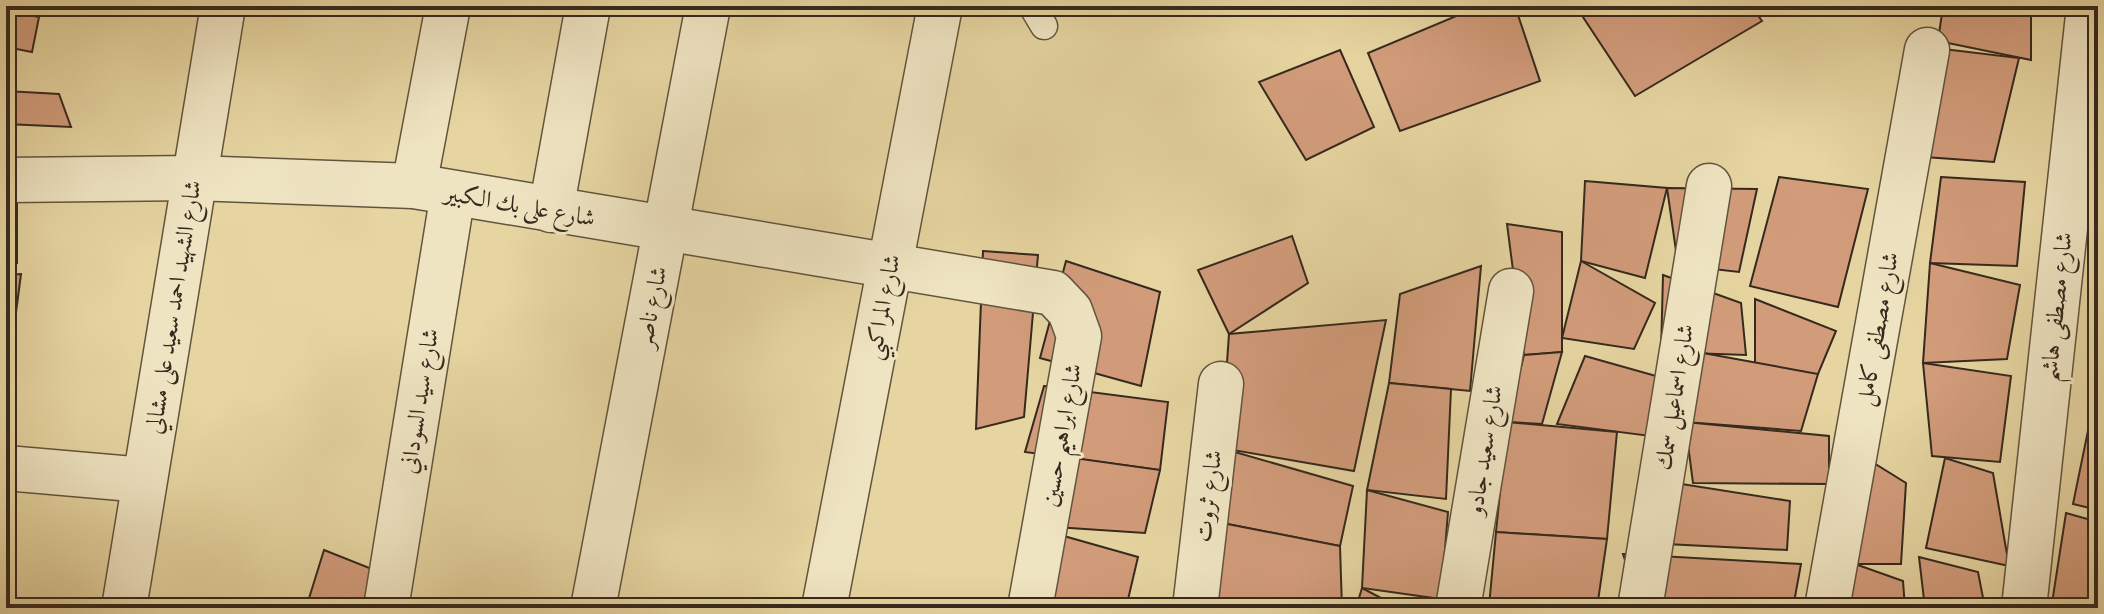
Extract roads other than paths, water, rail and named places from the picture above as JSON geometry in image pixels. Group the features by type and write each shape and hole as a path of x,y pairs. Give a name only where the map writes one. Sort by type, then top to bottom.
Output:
{"street":[{"name":"شارع الشهيد احمد سعيد على مشالي","path":"124,608 223,6"},
{"name":"شارع سيد السوداني","path":"386,608 433,190 448,6"},
{"path":"551,210 588,6"},
{"name":"شارع ناصر","path":"593,608 708,6"},
{"name":"شارع المراكبي","path":"824,608 940,6"},
{"name":"شارع مصطفى هاشم","path":"2024,608 2089,6"},
{"name":"شارع مصطفى كامل","path":"1827,608 1927,50"},
{"name":"شارع على بك الكبير","path":"6,180 194,178 433,190 1029,287"},
{"name":"شارع اسماعيل سمك","path":"1640,608 1709,186"},
{"name":"شارع ابراهيم حسين","path":"1029,287 1053,293 1070,311 1079,336 1030,608"},
{"name":"شارع سعيد جادو","path":"1458,608 1511,291"},
{"name":"شارع ثروت","path":"1195,608 1221,384"},
{"path":"6,468 144,480"}]}
